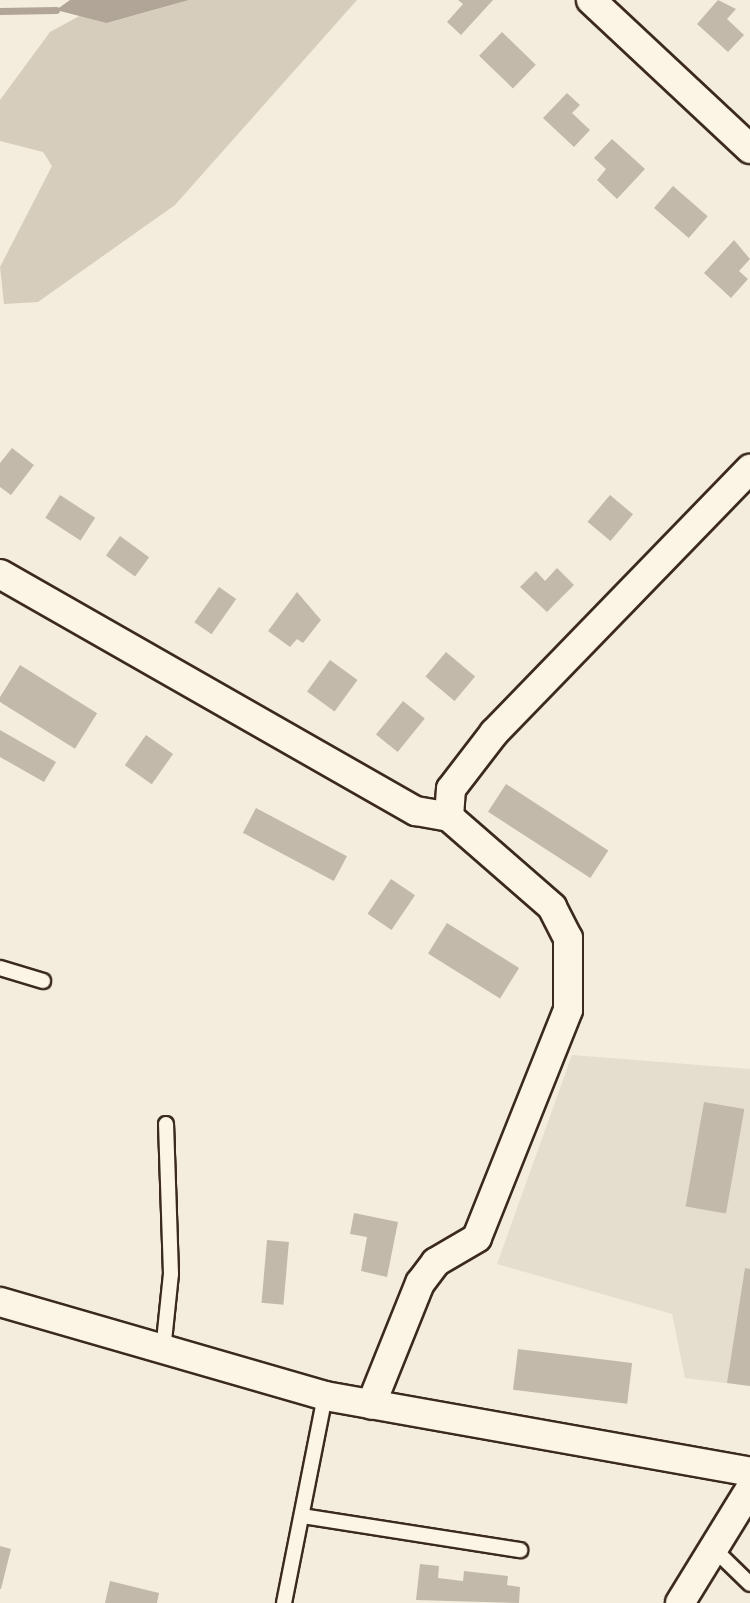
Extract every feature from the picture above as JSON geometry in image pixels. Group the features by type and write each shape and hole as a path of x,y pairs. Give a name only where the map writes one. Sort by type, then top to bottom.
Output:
{"street":[{"path":"591,0 750,149"},
{"path":"449,817 451,789 494,733 750,469"},
{"path":"0,574 416,811 449,817 552,907 568,938 568,1010 477,1238 436,1262 420,1283 371,1405"},
{"path":"0,1302 325,1396 750,1472"},
{"path":"680,1603 750,1489"}],"lane":[{"path":"0,968 43,981"},
{"path":"163,1351 171,1274 166,1124"},
{"path":"284,1603 325,1396"},
{"path":"302,1516 520,1550"},
{"path":"714,1549 750,1584"}],"shaded area":[{"path":"70,0 189,0 107,23 56,10"},
{"path":"189,0 357,0 175,205 38,302 4,304 0,267 52,166 43,152 0,141 0,100 50,32 83,14 108,23"},
{"path":"572,1055 750,1069 750,1386 685,1378 672,1314 497,1264"}],"building":[{"path":"458,0 493,0 461,35 447,22 463,4"},
{"path":"718,0 736,9 727,19 744,35 728,52 697,24"},
{"path":"502,32 536,65 513,88 479,56"},
{"path":"567,93 580,105 572,113 590,130 574,147 543,118"},
{"path":"612,139 645,169 617,199 597,180 606,169 594,158"},
{"path":"673,186 708,216 689,238 654,208"},
{"path":"734,240 750,259 739,271 748,279 731,298 704,273"},
{"path":"12,448 34,465 11,495 0,487 0,463"},
{"path":"60,495 95,518 81,541 45,518"},
{"path":"610,495 633,514 610,541 588,522"},
{"path":"120,536 149,557 135,577 106,555"},
{"path":"557,568 574,585 547,612 520,587 536,571 545,581"},
{"path":"219,587 236,599 212,634 194,622"},
{"path":"297,592 321,620 303,643 297,639 290,647 268,631"},
{"path":"446,652 475,676 455,701 425,677"},
{"path":"330,660 358,680 335,712 307,692"},
{"path":"20,665 97,713 75,749 0,702"},
{"path":"403,701 425,719 398,752 376,734"},
{"path":"0,730 56,762 44,782 0,757"},
{"path":"146,735 173,754 152,784 125,765"},
{"path":"506,784 608,850 590,878 488,812"},
{"path":"256,808 347,856 334,881 243,833"},
{"path":"391,879 415,895 392,930 368,914"},
{"path":"447,923 519,968 500,999 428,954"},
{"path":"704,1102 744,1109 726,1214 686,1206"},
{"path":"354,1213 398,1222 387,1277 361,1271 367,1237 350,1234"},
{"path":"267,1240 289,1242 283,1305 262,1303"},
{"path":"745,1268 750,1269 750,1386 727,1383"},
{"path":"518,1349 632,1363 627,1404 513,1390"},
{"path":"0,1546 11,1549 1,1589 0,1589"},
{"path":"420,1564 439,1566 438,1578 463,1581 464,1571 508,1576 507,1585 520,1587 519,1603 416,1600"},
{"path":"110,1581 159,1593 157,1603 105,1603"}],"waterway":[{"path":"0,11 56,10"}]}
